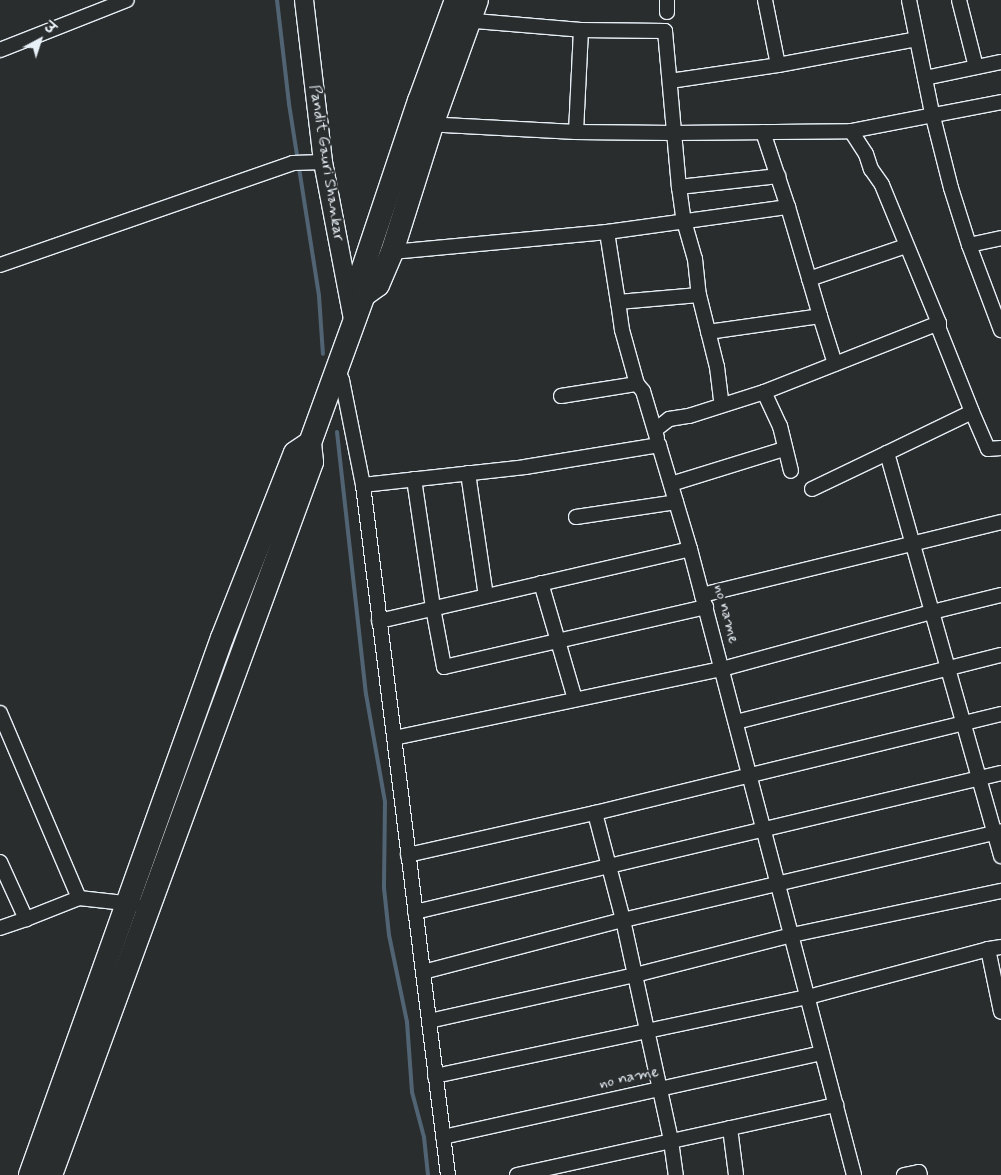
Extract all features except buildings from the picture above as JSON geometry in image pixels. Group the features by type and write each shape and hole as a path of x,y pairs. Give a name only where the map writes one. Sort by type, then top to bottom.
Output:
{"main road":[{"path":"52,1175 147,908 312,462 310,443 364,295 360,277 422,123 458,13 477,0"},
{"path":"364,295 378,284 392,252 422,123"},
{"path":"30,1175 126,902 222,638 294,453 310,443"},
{"path":"165,794 186,802"}],"street":[{"path":"0,50 127,0"},
{"name":"Pandit Gauri Shankar","path":"304,0 323,162 354,325"},
{"path":"765,0 778,65"},
{"path":"909,0 932,114 951,188 970,245 995,298 1001,330"},
{"path":"959,0 976,67"},
{"path":"458,13 581,30 665,31 673,133 684,221 695,259 699,295 717,367 722,405"},
{"path":"576,132 581,30"},
{"path":"670,81 778,65 916,39"},
{"path":"925,78 1001,62"},
{"path":"422,123 576,132 851,131 1001,102"},
{"path":"851,131 866,154 871,169 882,185 988,449 1001,448"},
{"path":"763,132 788,207 835,364"},
{"path":"0,265 293,163 323,162"},
{"path":"679,187 778,176"},
{"path":"392,252 607,232 788,207"},
{"name":"no name","path":"607,232 622,330 637,384 643,390 690,549 854,1175"},
{"path":"970,245 1001,238"},
{"path":"809,279 906,246"},
{"path":"618,302 699,295"},
{"path":"708,332 820,316"},
{"path":"655,430 669,419 689,416 764,392 939,323"},
{"path":"338,370 342,380 363,485 448,1175"},
{"path":"561,396 637,384"},
{"path":"764,392 780,426 784,449 791,471"},
{"path":"812,489 972,412"},
{"path":"363,485 525,467 659,445"},
{"path":"671,484 784,449"},
{"path":"887,453 979,779 998,832 1001,856"},
{"path":"468,473 486,596"},
{"path":"414,479 433,608 444,667 557,640 1001,522"},
{"path":"576,517 676,502"},
{"path":"379,620 690,549"},
{"path":"541,583 574,698"},
{"path":"394,738 574,698 722,669 932,612 1001,596"},
{"path":"736,722 1001,655"},
{"path":"0,713 79,898"},
{"path":"408,855 595,813 1001,714"},
{"path":"415,912 1001,773"},
{"path":"595,813 623,920 648,1031 672,1141 676,1175"},
{"path":"423,972 623,920 998,832"},
{"path":"0,862 26,919"},
{"path":"429,1021 635,975 792,935 1001,891"},
{"path":"0,928 79,898 126,902 147,908"},
{"path":"436,1076 808,997 995,948 1001,1012"},
{"name":"no name","path":"443,1136 822,1053"},
{"path":"517,1175 836,1105"},
{"path":"730,1128 736,1175"},
{"path":"904,1175 919,1172 920,1175"}],"waterway":[{"path":"277,0 289,104 319,296 323,354"},
{"path":"337,432 366,694 385,802 384,888 389,935 407,1022 412,1092 424,1137 428,1175"}]}
